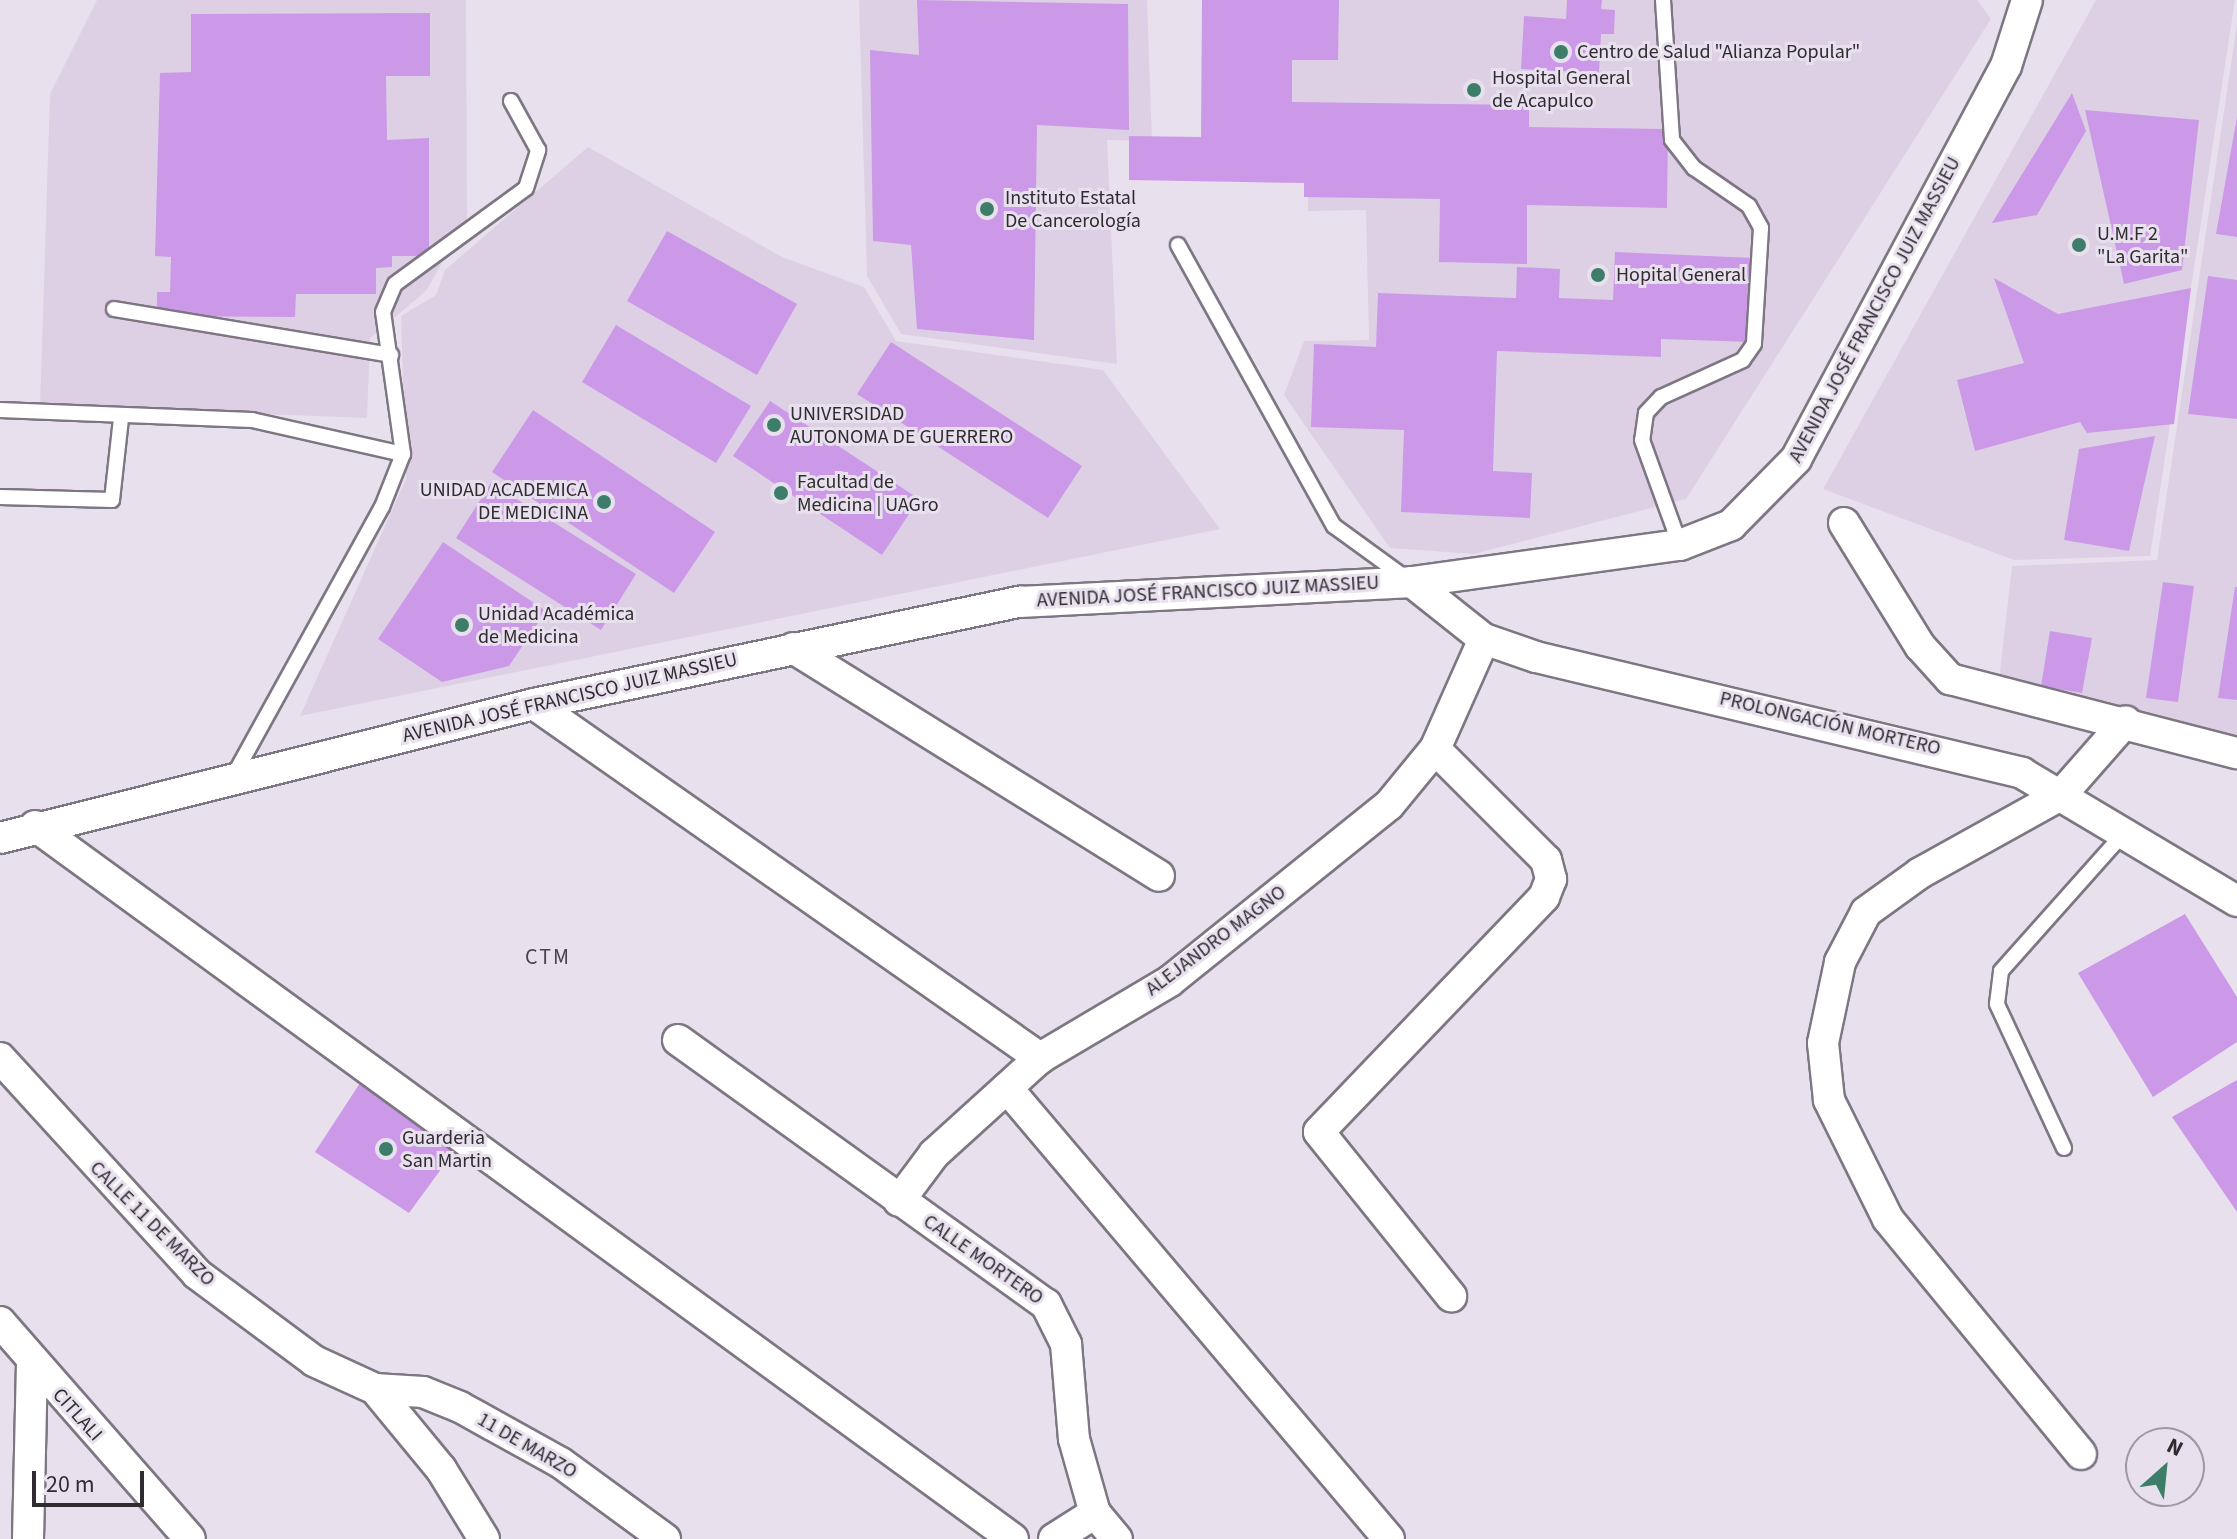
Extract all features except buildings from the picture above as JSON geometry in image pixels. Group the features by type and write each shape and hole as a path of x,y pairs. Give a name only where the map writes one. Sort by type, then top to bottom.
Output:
{"street":[{"name":"AVENIDA JOSÉ FRANCISCO JUIZ MASSIEU","path":"0,838 35,826 234,775 534,704 1020,602 1412,582 1680,545 1731,525 1796,459 2006,66 2027,0"},
{"path":"1844,523 1920,646 1950,679 1995,696 2126,721 2237,753"},
{"name":"PROLONGACIÓN MORTERO","path":"1412,582 1484,639 1985,759 2061,795 2122,835 2237,901"},
{"name":"ALEJANDRO MAGNO","path":"899,1201 934,1154 1040,1058 1170,981 1389,805 1435,749 1484,639"},
{"path":"793,648 1159,876"},
{"path":"534,704 1040,1058"},
{"path":"2081,1454 1888,1219 1829,1100 1823,1043 1840,962 1866,912 1920,873 2061,795 2126,721"},
{"path":"1435,749 1546,860 1551,879 1544,897 1319,1132 1451,1296"},
{"path":"35,826 1013,1539"},
{"name":"CALLE MORTERO","path":"678,1040 1061,1321 1074,1439 1095,1513"},
{"name":"CALLE 11 DE MARZO","path":"0,1058 197,1274 314,1361 375,1389 441,1469 484,1539"},
{"path":"1007,1088 1389,1539"},
{"name":"CITLALI","path":"0,1322 32,1365 190,1539"},
{"path":"28,1539 32,1365"},
{"name":"11 DE MARZO","path":"375,1389 423,1392 460,1407 561,1463 665,1539"},
{"path":"1054,1539 1095,1513 1117,1539"}],"lane":[{"path":"1663,0 1672,140 1694,168 1749,206 1761,228 1754,344 1743,360 1661,397 1646,413 1642,440 1680,545"},
{"path":"234,775 382,507 403,454 383,312 395,284 526,188 538,150 511,101"},
{"path":"1178,245 1334,526 1412,582"},
{"path":"114,309 391,355"},
{"path":"0,410 121,418 252,420 403,454"},
{"path":"0,497 112,500 121,418"},
{"path":"2064,1148 1997,1004 2001,971 2122,835"}],"shaded area":[{"path":"97,0 466,0 467,219 426,291 370,338 367,418 40,406 50,94"},
{"name":"Instituto Estatal De Cancerología","path":"859,0 1147,0 1152,141 1107,140 1117,364 901,334 867,276"},
{"name":"Hopital General","path":"1226,0 1977,0 1991,19 1686,499 1474,554 1390,548 1284,395 1304,341 1369,340 1366,210 1308,211 1308,175"},
{"name":"U.M.F 2 \"La Garita\"","path":"2096,0 2235,0 2150,556 2014,560 1823,489"},
{"path":"2237,24 2237,748 1999,680 2012,566 2157,560"},
{"name":"UNIVERSIDAD AUTONOMA DE GUERRERO","path":"588,147 782,257 864,287 896,341 1103,370 1220,529 300,716 406,479 401,316 436,295 445,270"}],"place":[{"name":"Centro de Salud \"Alianza Popular\"","path":"1561,52"},
{"name":"Hospital General de Acapulco","path":"1474,90"},
{"name":"Instituto Estatal De Cancerología","path":"987,209"},
{"name":"U.M.F 2 \"La Garita\"","path":"2079,245"},
{"name":"Hopital General","path":"1598,275"},
{"name":"UNIVERSIDAD AUTONOMA DE GUERRERO","path":"774,425"},
{"name":"Facultad de Medicina | UAGro","path":"781,493"},
{"name":"UNIDAD ACADEMICA DE MEDICINA","path":"604,502"},
{"name":"Unidad Académica de Medicina","path":"462,625"},
{"name":"Guarderia San Martin","path":"386,1149"}],"district":[{"name":"CTM","path":"548,958"}]}
